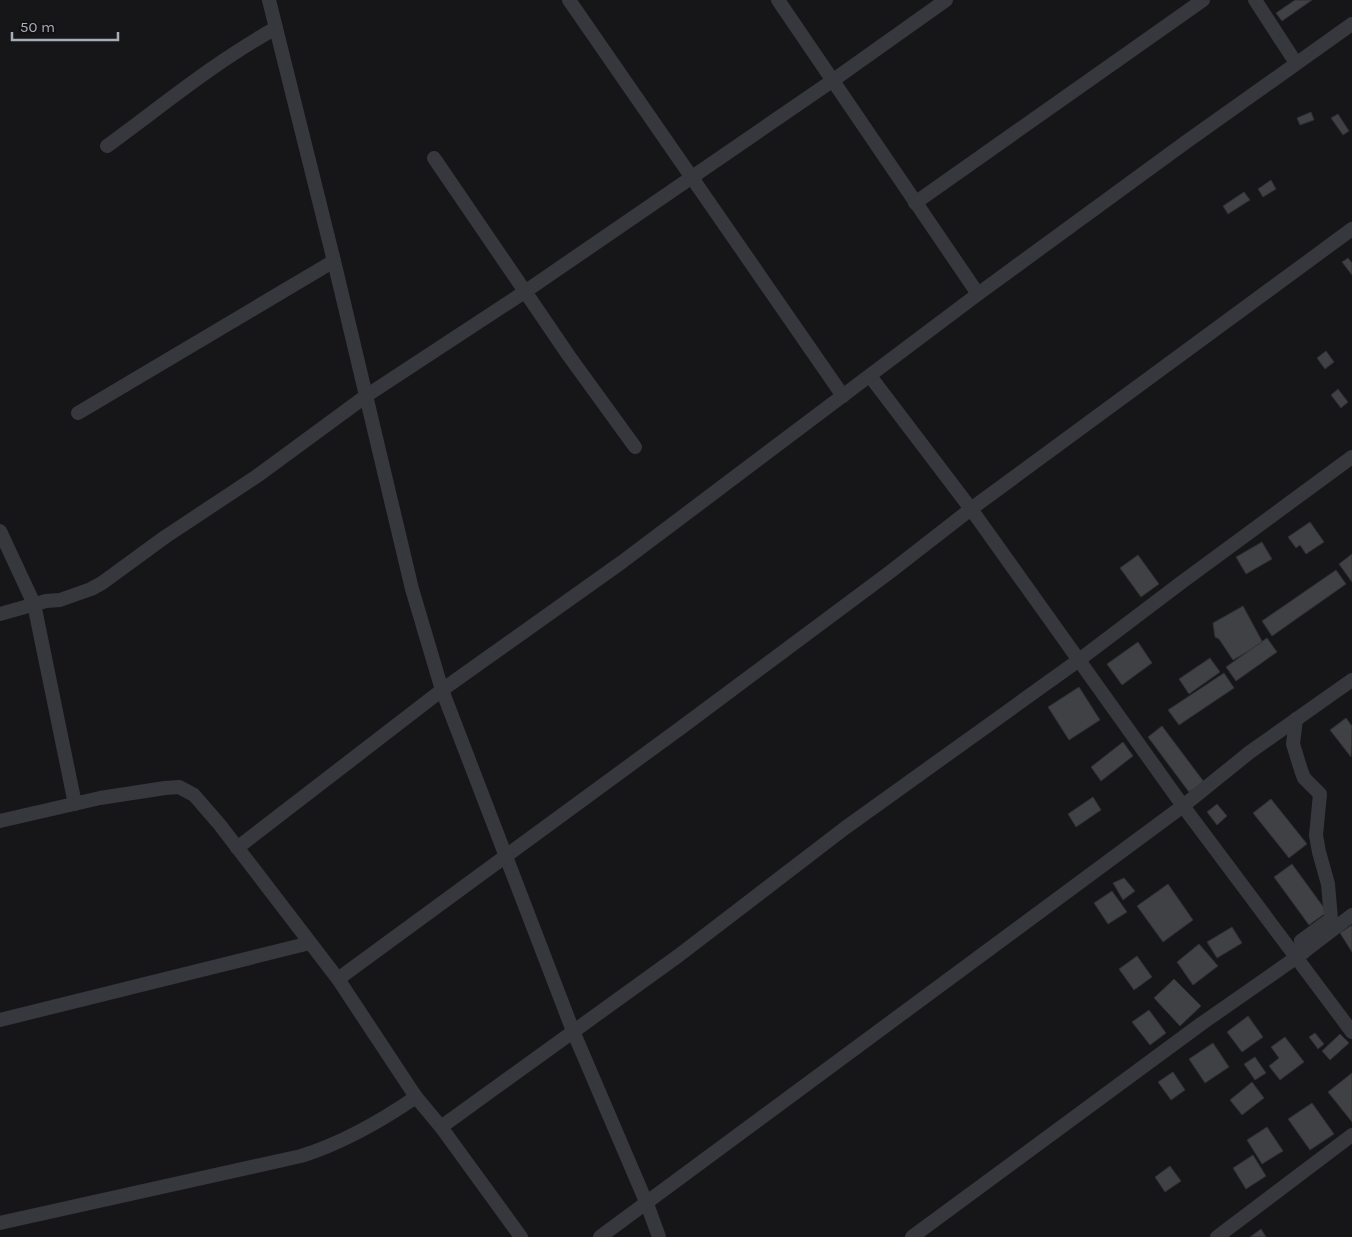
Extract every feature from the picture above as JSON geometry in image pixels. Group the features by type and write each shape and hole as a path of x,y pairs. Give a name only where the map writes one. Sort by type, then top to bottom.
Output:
{"street":[{"path":"269,0 334,261 412,589 442,690 573,1031 647,1204 659,1237"},
{"path":"569,0 842,396"},
{"path":"778,0 978,294"},
{"path":"0,614 34,604 60,600 84,592 102,582 165,537 257,476 366,396 526,292 946,0"},
{"path":"915,202 1203,0"},
{"path":"1255,0 1296,63"},
{"path":"237,848 442,690 614,568 978,294 1352,24"},
{"path":"107,146 228,57 253,40 276,28"},
{"path":"434,158 569,356 635,447"},
{"path":"338,979 705,710 971,509 1352,229"},
{"path":"78,413 334,261"},
{"path":"870,376 971,509 1182,806 1300,954 1352,1032"},
{"path":"441,1127 678,956 845,828 991,725 1352,457"},
{"path":"0,531 34,604 76,804"},
{"path":"600,1237 1182,806 1250,752 1352,680"},
{"path":"1296,719 1293,744 1301,770 1304,778 1320,794 1316,836 1328,884 1331,919 1301,941 1300,954"},
{"path":"0,821 76,804 165,788 179,787 194,795 207,807 338,979 416,1097 441,1127 521,1237"},
{"path":"912,1237 1352,915"},
{"path":"0,1020 310,943"},
{"path":"0,1222 314,1152 385,1119 416,1097"},
{"path":"1217,1237 1352,1135"}],"building":[{"path":"1295,0 1312,0 1282,21 1276,13"},
{"path":"1311,112 1314,120 1300,125 1297,118"},
{"path":"1338,114 1349,131 1343,135 1331,118"},
{"path":"1271,180 1276,189 1263,197 1258,189"},
{"path":"1244,192 1250,200 1228,214 1223,206"},
{"path":"1348,258 1352,263 1352,275 1342,262"},
{"path":"1326,351 1334,362 1325,369 1317,358"},
{"path":"1338,389 1348,402 1341,408 1331,395"},
{"path":"1310,522 1324,542 1306,554 1300,545 1296,548 1288,537"},
{"path":"1262,542 1272,559 1246,574 1236,557"},
{"path":"1352,554 1352,582 1339,564"},
{"path":"1138,555 1159,584 1141,597 1120,568"},
{"path":"1336,570 1346,584 1272,636 1262,621"},
{"path":"1243,606 1263,643 1233,660 1219,639 1215,637 1213,623"},
{"path":"1267,638 1277,652 1236,681 1226,667"},
{"path":"1138,642 1152,663 1122,685 1107,664"},
{"path":"1210,658 1220,672 1189,694 1179,679"},
{"path":"1224,673 1234,688 1179,725 1168,710"},
{"path":"1079,687 1100,720 1069,740 1048,707"},
{"path":"1346,718 1352,726 1351,757 1330,730"},
{"path":"1162,726 1204,782 1189,792 1148,737"},
{"path":"1123,742 1133,756 1101,781 1091,767"},
{"path":"1093,797 1101,810 1076,827 1068,814"},
{"path":"1271,799 1307,844 1289,858 1253,813"},
{"path":"1217,804 1227,816 1217,825 1207,812"},
{"path":"1292,864 1327,912 1309,925 1274,877"},
{"path":"1124,878 1135,891 1123,900 1113,883"},
{"path":"1168,884 1193,920 1163,942 1137,906"},
{"path":"1112,891 1127,912 1108,924 1094,903"},
{"path":"1352,925 1352,952 1340,933"},
{"path":"1232,927 1242,943 1217,958 1207,942"},
{"path":"1199,944 1218,966 1193,985 1177,962"},
{"path":"1137,956 1152,977 1134,990 1119,969"},
{"path":"1174,979 1201,1006 1180,1026 1154,998"},
{"path":"1149,1010 1166,1033 1150,1045 1132,1022"},
{"path":"1248,1016 1263,1037 1242,1052 1227,1032"},
{"path":"1315,1033 1324,1044 1318,1049 1309,1037"},
{"path":"1340,1034 1349,1043 1330,1060 1322,1051"},
{"path":"1285,1037 1304,1062 1280,1080 1269,1066 1279,1058 1271,1047"},
{"path":"1213,1043 1229,1067 1205,1083 1189,1059"},
{"path":"1255,1057 1266,1073 1255,1080 1244,1064"},
{"path":"1173,1072 1185,1090 1171,1100 1158,1082"},
{"path":"1352,1073 1352,1122 1328,1092"},
{"path":"1252,1082 1264,1098 1242,1115 1230,1100"},
{"path":"1312,1103 1334,1134 1310,1150 1288,1119"},
{"path":"1267,1127 1283,1151 1262,1164 1247,1140"},
{"path":"1253,1155 1266,1176 1246,1189 1233,1168"},
{"path":"1170,1166 1181,1181 1165,1192 1155,1177"},
{"path":"1261,1229 1266,1237 1250,1237"}]}
